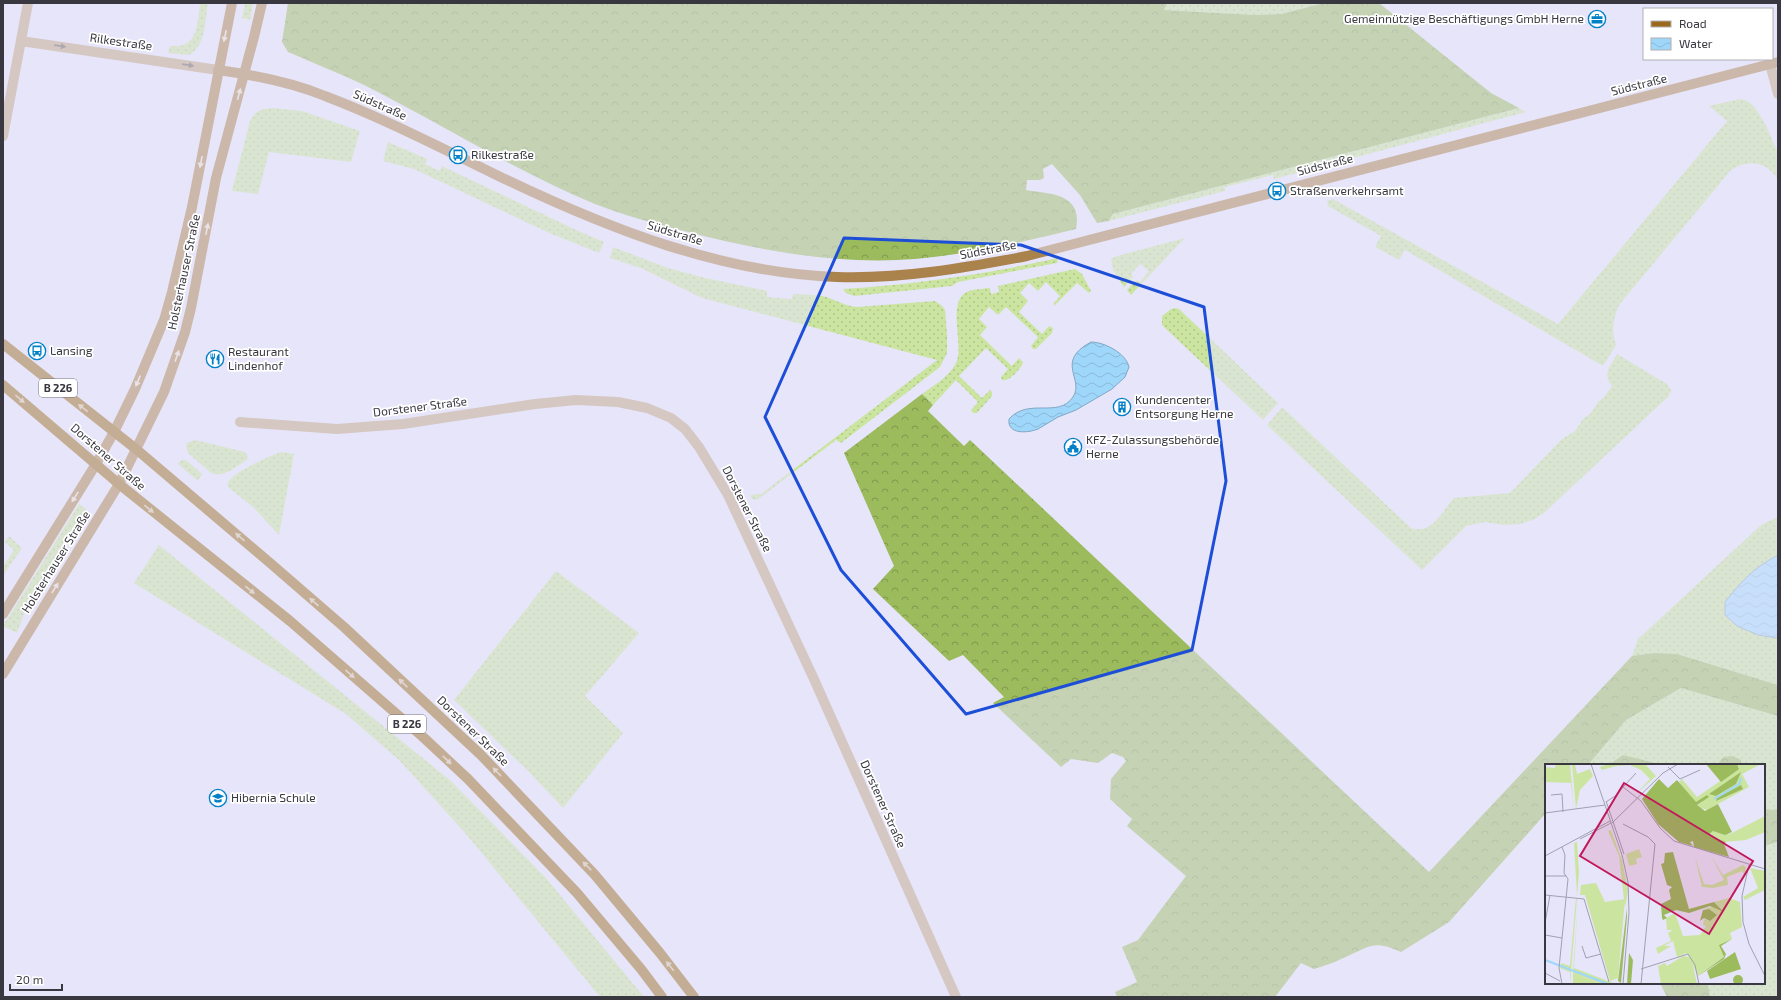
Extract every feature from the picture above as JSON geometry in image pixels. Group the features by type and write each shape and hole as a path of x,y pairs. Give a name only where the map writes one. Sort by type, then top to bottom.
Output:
{"main road":[{"name":"Dorstener Straße","path":"3,344 136,449 344,627 481,755 595,875 660,953 694,997"},
{"name":"Dorstener Straße","path":"3,385 119,484 290,621 423,737 468,779 577,893 641,969 662,997"}],"street":[{"path":"3,136 28,3"},
{"name":"Holsterhauser Straße","path":"3,614 96,464 114,432 135,389 153,346 172,292 193,199 232,3"},
{"name":"Holsterhauser Straße","path":"3,674 119,484 164,392 185,332 216,178 262,3"},
{"name":"Rilkestraße","path":"21,40 218,70"},
{"path":"1774,63 1778,94"},
{"name":"Südstraße","path":"218,70 284,83 324,95 427,140 508,180 612,226 643,237 731,262 815,276 854,277 947,270 1027,256 1774,63"},
{"name":"Dorstener Straße","path":"240,422 337,429 403,424 535,404 576,400 618,402 647,408 671,418 685,429 699,447 732,502 813,677 956,997"}],"highlighted area":[{"path":"844,238 1021,245 1204,307 1226,481 1192,650 966,714 841,570 765,417"}],"green space":[{"path":"200,3 208,3 204,32 199,45 195,51 189,55 168,53 170,46 186,44 194,35 198,22"},
{"path":"245,3 253,3 250,20 242,18"},
{"path":"288,3 1167,3 1164,10 1255,15 1281,14 1324,3 1379,3 1491,93 1519,108 1113,214 1109,221 1097,223 1080,195 1052,164 1043,169 1044,178 1040,180 1027,180 1026,190 1054,195 1070,202 1075,208 1077,217 1076,229 996,247 936,257 886,260 829,258 800,255 744,245 688,232 641,220 595,204 565,191 507,162 364,85 288,52 282,42"},
{"path":"1167,3 1324,3 1281,14 1255,15 1163,10"},
{"path":"1740,99 1746,100 1757,110 1766,125 1778,152 1778,180 1768,169 1757,164 1744,164 1731,170 1619,305 1613,325 1616,345 1603,366 1405,250 1399,260 1375,247 1381,236 1328,206 1327,201 1333,199 1558,324 1727,121 1709,106"},
{"path":"273,108 302,111 360,131 351,162 269,152 258,194 232,191 250,121 255,114 260,111"},
{"path":"1519,108 1526,112 1274,179 1273,175 1225,187 1225,191 1109,221 1113,214"},
{"path":"388,142 427,159 425,164 440,171 442,166 604,242 599,253 547,232 414,169 383,161"},
{"path":"1185,238 1131,295 1127,290 1136,280 1140,282 1149,271 1140,264 1131,274 1133,277 1124,287 1113,270 1111,259 1117,256"},
{"path":"613,247 668,268 701,277 767,291 767,297 792,299 793,294 818,295 857,307 935,301 945,310 947,353 940,367 841,443 836,440 757,500 752,499 750,495 761,494 937,360 702,298 641,268 610,258"},
{"path":"1058,258 1057,263 958,282 952,286 854,296 846,293 843,289 951,278"},
{"path":"1075,269 1082,274 1091,291 1089,293 1077,283 1054,306 1054,303 1060,296 1046,282 1038,291 1029,283 1020,293 1028,301 1019,312 1042,334 1049,326 1053,328 1052,333 1036,349 1033,349 1031,346 1038,337 1006,307 998,315 989,307 979,319 987,327 980,335 1012,366 1019,358 1023,362 1014,374 1008,379 1002,380 1001,377 1008,369 986,348 959,376 982,398 990,390 992,392 992,396 977,413 973,413 971,410 978,402 956,380 933,405 922,394 945,377 956,363 958,355 957,313 958,303 962,296 971,290 990,288 991,294 999,292 998,286"},
{"path":"1171,309 1179,309 1278,403 1263,420 1162,325 1162,316"},
{"path":"1617,354 1667,384 1671,390 1669,396 1544,513 1533,520 1520,524 1504,525 1485,522 1466,526 1422,570 1267,425 1282,407 1411,528 1425,528 1436,521 1454,498 1510,493 1562,439 1575,431 1583,419 1591,413 1598,402 1604,397 1612,386 1609,382 1607,374"},
{"path":"922,394 933,405 928,411 964,446 970,440 1429,872 1632,656 1654,653 1677,654 1778,685 1778,716 1681,688 1626,720 1589,764 1545,764 1545,814 1449,922 1401,952 1377,945 1371,946 1314,969 1301,963 1275,997 1117,997 1115,992 1137,982 1122,947 1138,940 1186,876 1127,826 1132,819 1110,799 1111,779 1126,761 1123,757 1112,753 1098,763 1071,759 1061,767 993,703 1004,697 963,655 949,661 873,589 894,566 844,453"},
{"path":"195,440 245,452 248,457 247,460 225,473 211,473 188,453 186,446 187,443"},
{"path":"282,452 294,454 279,535 253,507 228,487 228,482 245,469"},
{"path":"181,460 186,460 202,474 198,481 178,464"},
{"path":"79,504 86,509 29,600 17,633 3,626"},
{"path":"1778,517 1778,555 1768,560 1758,635 1778,638 1778,685 1677,654 1654,653 1632,656 1638,639 1761,525"},
{"path":"9,536 22,548 3,576 3,567 14,550 5,542"},
{"path":"159,545 451,781 546,878 644,997 600,997 466,834 400,761 346,714 134,583"},
{"path":"556,571 639,633 585,696 623,733 563,808 528,771 454,700"},
{"path":"1681,688 1778,716 1778,809 1771,810 1765,808 1765,764 1742,764 1741,760 1723,757 1718,764 1660,764 1623,755 1610,764 1589,764 1626,720"},
{"path":"1623,755 1660,764 1610,764"},
{"path":"1733,756 1741,760 1742,764 1718,764 1723,757"},
{"path":"1765,808 1771,810 1778,809 1778,842 1765,846"},
{"path":"1778,842 1778,997 1710,997 1708,984 1765,984 1765,846"},
{"path":"1660,984 1708,984 1710,997 1667,997"}],"water":[{"path":"1091,342 1108,346 1124,357 1129,367 1125,377 1112,389 1076,410 1058,417 1038,429 1019,432 1011,428 1009,419 1025,409 1059,407 1067,403 1073,397 1076,390 1072,363 1074,356 1080,349"},
{"path":"1778,555 1777,638 1758,635 1737,626 1725,615 1725,602 1748,576"}],"place":[{"name":"Gemeinnützige Beschäftigungs GmbH Herne","path":"1597,19"},
{"name":"Rilkestraße","path":"458,155"},
{"name":"Straßenverkehrsamt","path":"1277,191"},
{"name":"Lansing","path":"37,351"},
{"name":"Restaurant Lindenhof","path":"215,359"},
{"name":"Kundencenter Entsorgung Herne","path":"1122,407"},
{"name":"KFZ-Zulassungsbehörde Herne","path":"1073,447"},
{"name":"Hibernia Schule","path":"218,798"}]}
